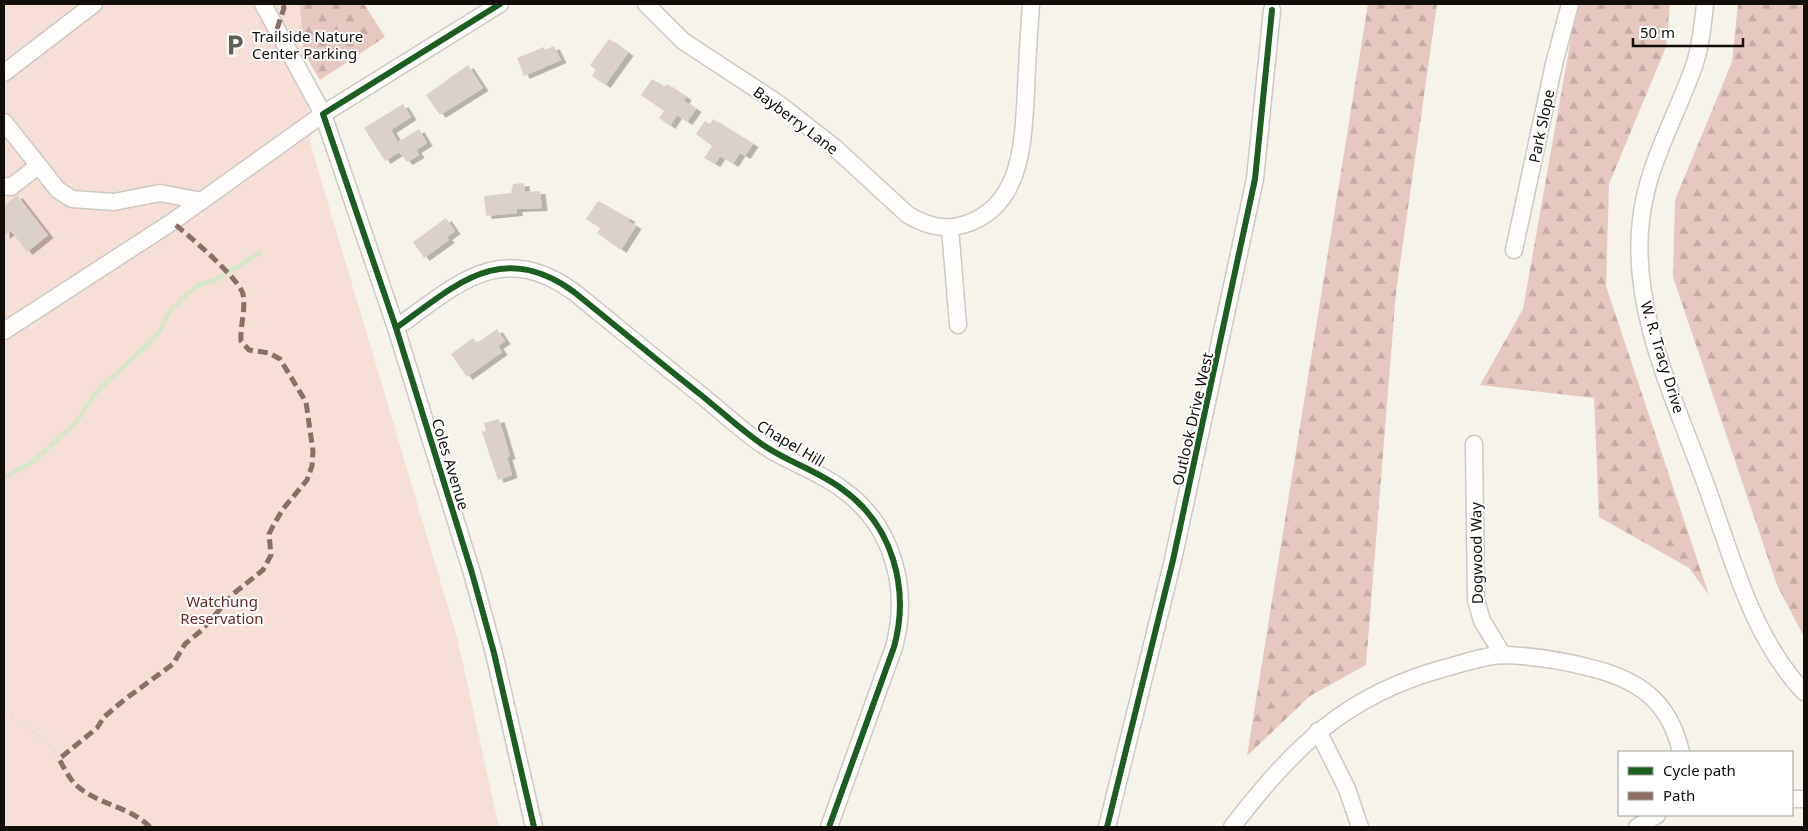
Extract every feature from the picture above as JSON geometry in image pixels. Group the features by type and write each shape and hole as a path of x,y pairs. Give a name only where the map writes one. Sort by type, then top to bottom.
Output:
{"street":[{"path":"4,73 94,4"},
{"name":"Coles Avenue","path":"263,4 323,114 396,328 477,591 497,663 534,827"},
{"path":"4,331 202,201 323,114 500,4"},
{"name":"Bayberry Lane","path":"646,4 683,41 779,104 834,147 902,211 920,222 950,228 974,221 986,213 1004,194 1018,168 1023,135 1031,4"},
{"name":"Park Slope","path":"1514,250 1554,64 1570,4"},
{"name":"W. R. Tracy Drive","path":"1705,4 1695,63 1648,180 1641,220 1638,258 1642,291 1662,366 1751,608 1778,661 1804,692"},
{"name":"Outlook Drive West","path":"1107,827 1173,560 1253,188 1272,10"},
{"path":"4,122 58,190 72,198 83,201 114,202 160,193 202,201"},
{"path":"4,186 11,187 38,166"},
{"path":"950,228 958,325"},
{"name":"Chapel Hill","path":"396,328 473,276 502,268 521,268 540,272 574,292 763,445 830,481 865,509 882,533 894,560 900,589 900,618 894,647 829,827"},
{"name":"Dogwood Way","path":"1474,444 1476,600 1482,621 1503,655"},
{"path":"1232,827 1280,767 1341,714 1390,686 1468,661 1503,655 1565,662 1622,677 1648,692 1660,705 1674,728 1682,751"},
{"path":"1318,732 1348,789 1360,827"},
{"path":"1637,827 1656,816"}],"path":[{"path":"4,712 49,744 60,759"}],"green space":[{"name":"Watchung Reservation","path":"4,4 300,4 311,146 457,637 499,827 4,827"},
{"path":"275,4 364,4 385,37 320,80"},
{"path":"1368,4 1437,4 1396,292 1366,665 1310,696 1247,756"},
{"path":"1577,4 1670,4 1666,47 1609,184 1606,286 1709,595 1689,568 1599,517 1594,398 1480,385 1523,309"},
{"path":"1738,4 1804,4 1804,637 1777,585 1673,277 1675,200 1732,62"}],"building":[{"path":"609,39 628,53 605,85 592,76 596,70 590,65"},
{"path":"554,46 561,60 524,76 517,58 544,47 545,50"},
{"path":"468,65 483,88 440,115 426,95"},
{"path":"652,79 664,87 667,84 686,97 684,101 696,109 687,122 677,115 670,126 659,118 664,111 641,95"},
{"path":"403,104 411,117 391,130 398,142 419,129 427,143 416,150 419,155 407,162 399,152 385,161 364,128"},
{"path":"713,119 753,144 745,156 740,153 733,164 720,156 715,164 704,158 712,146 696,134 705,121 710,124"},
{"path":"524,183 525,192 540,191 542,208 517,209 517,213 486,216 484,196 511,193 513,184"},
{"path":"17,195 48,235 27,252 11,231 4,236 4,206"},
{"path":"598,201 630,219 628,221 636,226 621,250 597,233 600,228 586,219"},
{"path":"446,218 455,231 447,237 449,240 424,258 413,242"},
{"path":"497,329 505,341 498,346 502,352 467,377 451,354 473,338 477,343"},
{"path":"499,419 510,456 507,457 512,475 498,480 482,432 486,431 484,423"}],"waterway":[{"path":"4,478 34,461 76,422 97,391 150,342 160,331 169,312 188,293 201,284 215,280 260,253"}],"marked path":[{"path":"277,29 284,8 283,4"},
{"path":"150,827 133,814 85,792 71,779 59,759 97,728 104,717 124,700 173,664 185,644 202,630 233,594 263,570 271,555 269,534 283,509 307,480 312,466 313,451 306,402 280,359 269,353 249,350 241,341 244,300 239,287 232,277 211,256 172,222"}],"cycle path":[{"path":"500,4 323,114 396,328 472,573 494,653 534,827"},
{"path":"1107,827 1173,560 1255,179 1272,10"},
{"path":"396,328 459,284 480,274 501,269 524,269 548,277 574,292 755,439 783,457 833,483 860,504 874,521 885,540 893,560 898,581 900,603 898,625 894,647 829,827"}],"place":[{"name":"Trailside Nature Center Parking","path":"235,45"}]}
